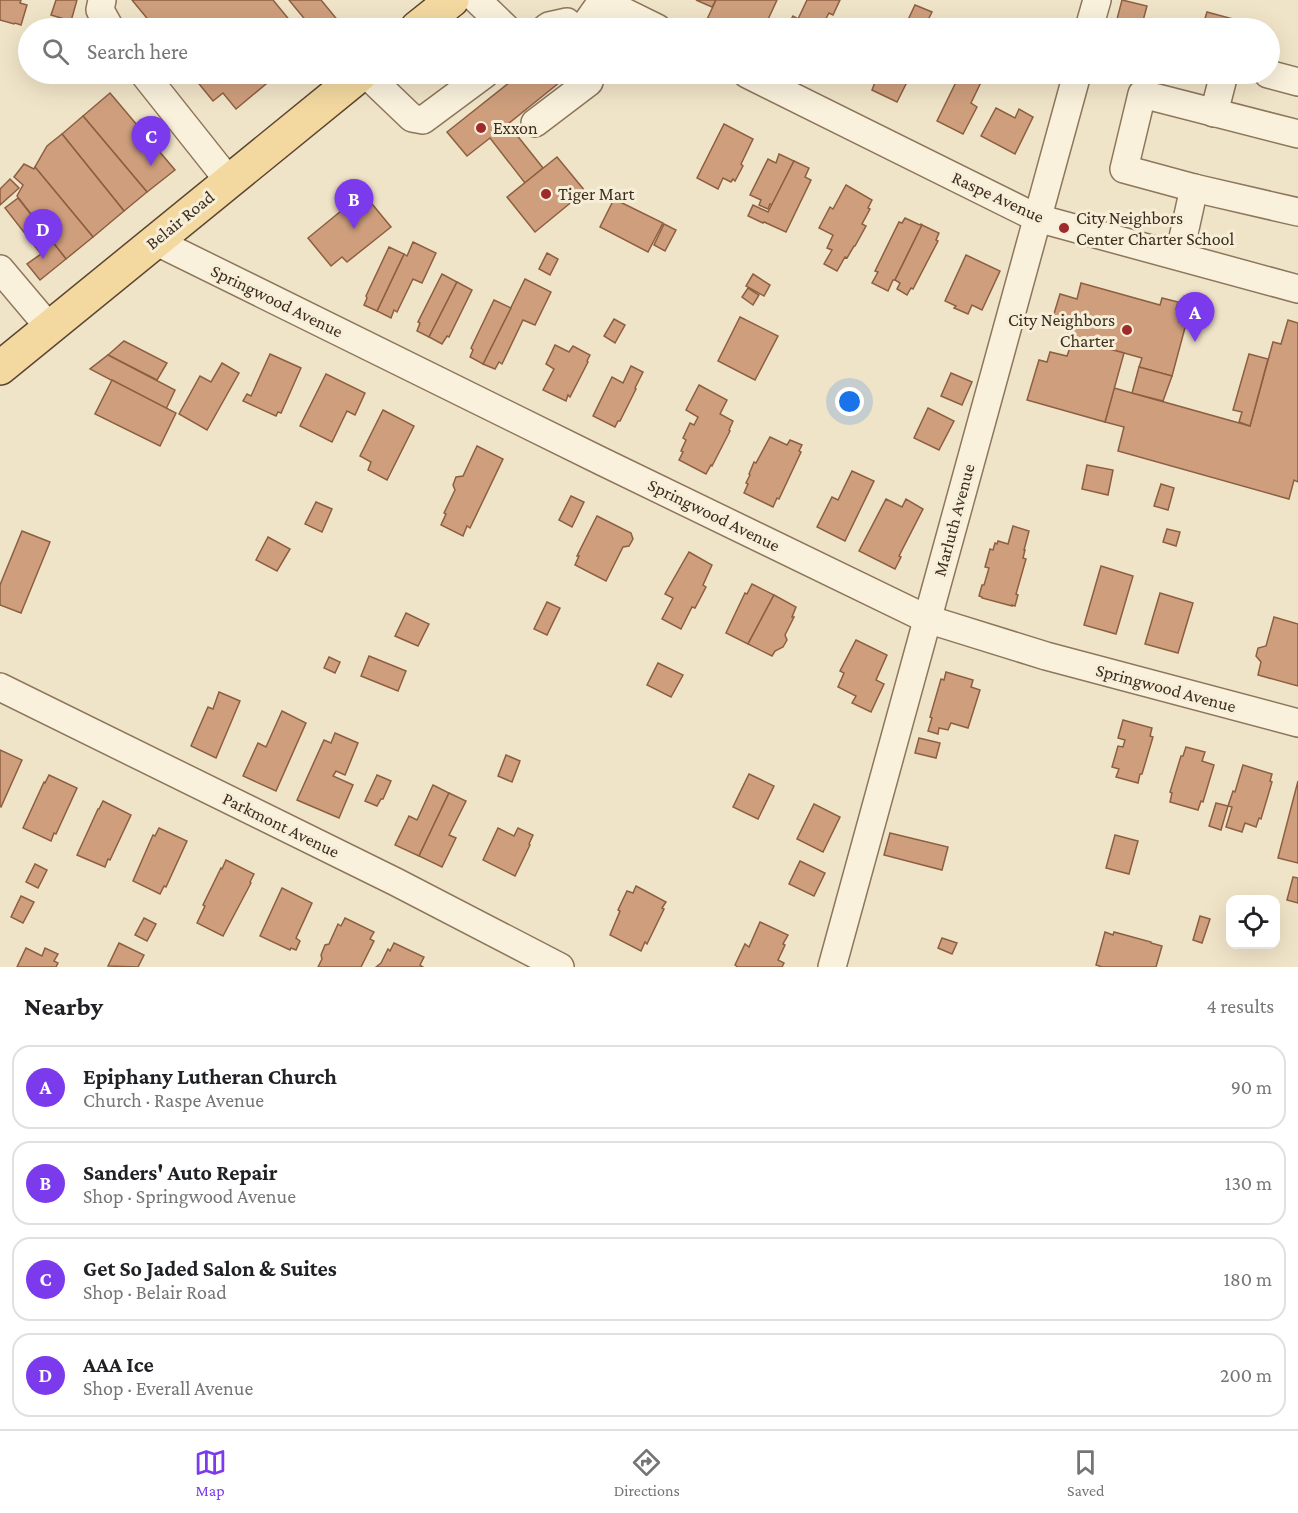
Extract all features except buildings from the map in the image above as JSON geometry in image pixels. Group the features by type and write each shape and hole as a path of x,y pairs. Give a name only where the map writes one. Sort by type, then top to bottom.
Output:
{"main road":[{"path":"430,18 452,0"},
{"name":"Belair Road","path":"0,368 349,84"}],"street":[{"path":"102,0 100,10 104,18"},
{"path":"477,0 496,18"},
{"path":"590,18 601,1 636,18"},
{"path":"1280,77 1298,82"},
{"path":"152,84 229,181"},
{"path":"376,84 412,118 423,120 472,84"},
{"path":"535,123 586,84"},
{"name":"Raspe Avenue","path":"767,84 1037,218 1298,289"},
{"name":"Marluth Avenue","path":"832,967 1074,84"},
{"path":"1214,112 1221,84"},
{"path":"1298,134 1142,94 1124,169 1194,189 1298,212"},
{"path":"1179,256 1194,189"},
{"name":"Springwood Avenue","path":"155,241 927,619 1046,656 1298,723"},
{"path":"0,269 49,327"},
{"name":"Parkmont Avenue","path":"0,687 396,882 555,966"}],"place":[{"name":"Exxon","path":"481,128"},
{"name":"Get So Jaded Salon & Suites","path":"151,166"},
{"name":"Tiger Mart","path":"546,194"},
{"name":"City Neighbors Center Charter School","path":"1064,228"},
{"name":"Sanders' Auto Repair","path":"354,229"},
{"name":"AAA Ice","path":"43,259"},
{"name":"City Neighbors Charter","path":"1127,330"},
{"name":"Epiphany Lutheran Church","path":"1195,342"}]}
